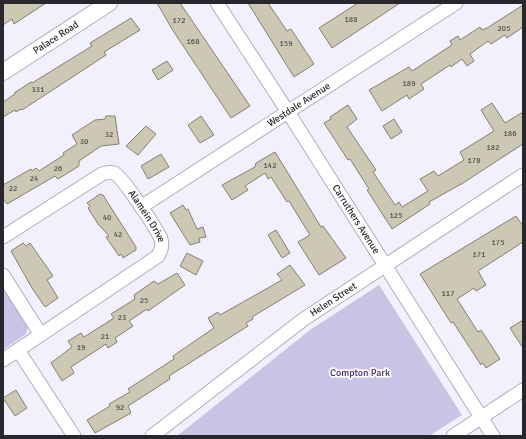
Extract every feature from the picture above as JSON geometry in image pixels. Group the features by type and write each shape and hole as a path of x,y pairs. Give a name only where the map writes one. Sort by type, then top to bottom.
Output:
{"street":[{"name":"Palace Road","path":"3,72 109,3"},
{"name":"Carruthers Avenue","path":"217,3 288,112 493,436"},
{"name":"Westdale Avenue","path":"141,207 456,3"},
{"name":"Alamein Drive","path":"3,237 102,174 113,173 122,179 141,207 161,239 162,248 158,256 3,360"},
{"name":"Helen Street","path":"152,436 304,318 523,176"},
{"path":"3,275 41,335"},
{"path":"18,350 74,436"},
{"path":"452,436 523,390"}],"green space":[{"path":"3,285 28,326 26,334 3,350"},
{"name":"Compton Park","path":"379,285 462,415 429,436 177,436 310,330"}],"building":[{"path":"3,3 46,3 14,24 12,19 3,25"},
{"path":"157,3 180,3 250,106 231,118 172,29"},
{"path":"248,3 268,3 287,31 291,29 314,64 294,77"},
{"path":"358,3 400,3 332,48 319,28"},
{"path":"523,5 523,27 507,38 505,35 491,44 488,41 470,54 474,61 467,66 462,59 451,67 450,65 421,84 424,89 409,99 407,95 382,111 369,90 409,67 412,71 452,45 450,41 458,36 460,40 480,27 482,30 487,28"},
{"path":"131,18 140,30 104,52 106,55 22,110 21,109 16,112 15,110 3,117 3,102 15,94 14,93 92,46 90,43"},
{"path":"167,61 173,70 158,80 152,70"},
{"path":"492,103 505,123 523,112 523,144 463,183 429,202 430,204 392,229 367,190 369,189 350,159 348,160 324,123 348,105 357,119 347,127 376,170 373,172 395,205 399,202 402,207 428,191 420,179 434,171 438,176 464,160 460,152 494,131 481,110"},
{"path":"106,116 115,116 119,144 101,146 79,161 79,166 58,179 55,176 7,204 3,198 3,185 31,169 32,171 36,168 39,171 64,155 63,153 77,144 72,135 95,120 105,119"},
{"path":"201,116 214,135 200,143 188,125"},
{"path":"394,119 402,132 391,139 383,126"},
{"path":"146,126 156,134 138,155 126,146"},
{"path":"275,152 321,227 323,226 346,258 319,275 298,242 310,235 289,201 287,202 271,177 268,179 265,173 245,186 248,190 232,200 222,185 255,167 256,163"},
{"path":"161,154 169,167 148,179 141,166"},
{"path":"100,194 103,195 136,247 136,250 123,258 121,254 119,256 106,237 109,236 98,224 88,208 90,206 87,203"},
{"path":"183,205 186,210 188,209 197,229 203,227 206,237 199,238 200,242 190,245 170,213"},
{"path":"516,216 523,226 523,242 478,271 486,285 476,291 474,288 457,299 478,332 481,330 500,359 486,368 483,363 481,365 453,322 451,323 420,274"},
{"path":"276,230 290,253 282,258 268,235"},
{"path":"23,243 26,246 30,243 53,276 47,280 58,298 45,307 32,288 11,251"},
{"path":"187,253 203,261 196,275 180,266"},
{"path":"290,265 305,285 252,317 253,319 246,323 248,326 169,376 170,379 128,406 131,413 95,433 87,420 110,406 109,404 130,392 128,389 174,359 173,356 214,328 208,318 218,312 220,315 282,280 277,274"},
{"path":"177,273 185,285 148,311 147,309 129,321 133,326 115,338 117,342 108,348 106,344 71,367 74,373 62,381 51,363 72,347 68,341 81,333 84,337 114,318 111,314 135,299 134,295 154,281 158,284"},
{"path":"523,320 523,348 510,328"},
{"path":"16,390 27,408 15,416 3,398"}]}
